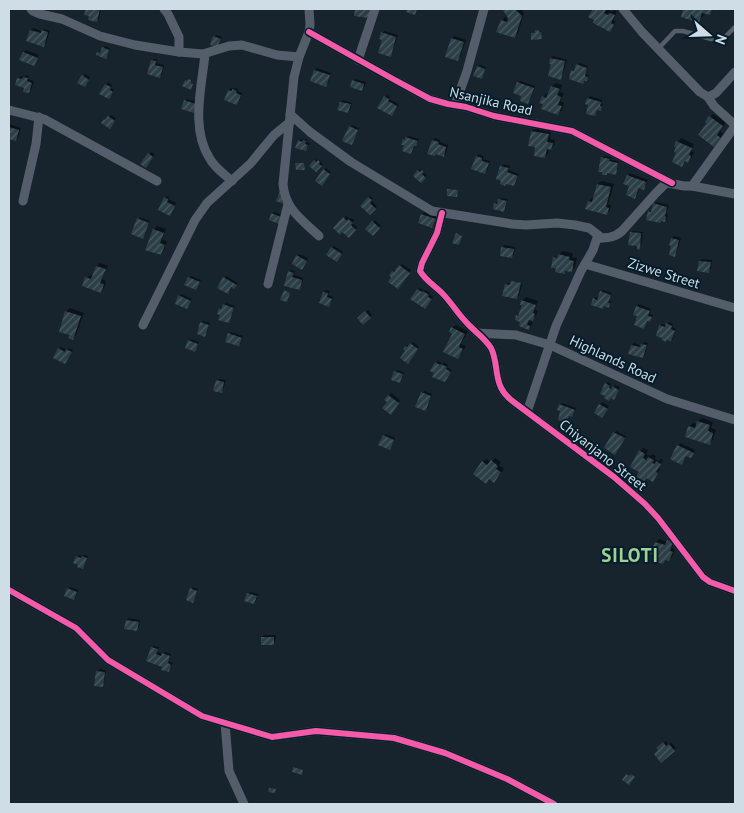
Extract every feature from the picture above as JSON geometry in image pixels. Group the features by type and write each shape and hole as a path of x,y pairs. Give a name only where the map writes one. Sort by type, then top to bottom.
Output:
{"street":[{"path":"31,9 40,14 62,19 108,39 135,45 205,54 236,44 283,56 299,57"},
{"path":"164,9 179,37 179,52"},
{"path":"309,9 309,32 299,57 294,77 283,184 288,204 319,236"},
{"path":"358,60 375,9"},
{"path":"455,105 467,71 484,9"},
{"path":"622,9 658,49 735,126 692,186 735,194"},
{"name":"Nsanjika Road","path":"309,32 430,99 466,107 494,116 572,131 672,183 692,186"},
{"path":"205,54 199,107 200,133 209,158 219,171 232,181"},
{"path":"708,97 716,93 735,72"},
{"path":"9,110 49,121 157,181"},
{"path":"23,201 36,144 39,117"},
{"path":"143,325 197,216 207,203 250,164 290,118"},
{"path":"290,118 364,170 432,211 519,225 557,223 575,225 589,228 602,238"},
{"path":"527,412 564,307 584,264 593,250 597,238 614,236 622,232 666,183 672,183"},
{"path":"268,284 288,204"},
{"name":"Chiyanjano Street","path":"442,213 437,233 422,263 420,272 444,295 467,324 491,349 502,390 509,399 614,477 645,504 703,577 714,584 735,591"},
{"name":"Zizwe Street","path":"584,264 735,308"},
{"name":"Highlands Road","path":"477,333 516,335 550,345 668,399 735,420"},
{"path":"9,590 76,628 108,660 202,716 272,737 316,731 394,738 445,753 507,779 554,804"},
{"path":"225,723 229,771 244,804"}],"lane":[{"path":"658,49 675,31 683,31 710,39 723,39 735,27"}],"building":[{"path":"86,9 100,9 97,22 88,20 89,16 84,15"},
{"path":"355,9 370,10 369,18 354,16"},
{"path":"407,9 417,9 415,15 406,12"},
{"path":"504,9 515,9 522,16 515,38 496,32 501,20 507,22 508,18"},
{"path":"593,9 605,9 604,13 615,15 611,23 614,25 610,32 593,23 594,20 588,17"},
{"path":"683,9 712,9 710,15 702,13 699,23 681,17"},
{"path":"30,30 41,33 41,30 48,32 44,47 26,41"},
{"path":"535,30 541,32 542,39 531,40 531,33 535,33"},
{"path":"381,32 396,37 391,57 378,53 382,40 379,39"},
{"path":"213,36 221,39 217,48 210,45"},
{"path":"451,38 464,42 458,61 445,57"},
{"path":"102,47 109,50 106,59 96,55 97,52 100,53"},
{"path":"23,52 38,58 34,66 19,60"},
{"path":"550,58 565,61 561,80 548,76 551,64 549,64"},
{"path":"151,60 156,61 155,65 163,67 160,78 147,74"},
{"path":"576,64 587,68 585,76 588,77 587,81 584,81 583,84 569,79 571,70 574,71"},
{"path":"477,66 485,69 482,79 473,76"},
{"path":"314,70 330,75 326,87 310,81"},
{"path":"82,75 89,80 85,87 77,83"},
{"path":"23,77 28,78 27,81 32,83 29,93 23,92 24,88 15,85 17,78 22,79"},
{"path":"188,79 193,84 191,90 182,86 185,80 187,81"},
{"path":"352,80 364,84 362,91 350,87"},
{"path":"517,82 534,88 528,104 520,101 521,96 513,93"},
{"path":"105,84 111,87 110,90 113,92 109,99 99,94"},
{"path":"551,86 560,89 557,95 561,97 558,105 562,106 558,115 541,109 543,104 539,103 542,96 546,98"},
{"path":"232,89 241,95 237,105 224,100 228,90 232,91"},
{"path":"384,96 389,99 388,101 397,106 392,116 377,108"},
{"path":"587,98 601,102 601,111 597,110 595,116 586,114 588,105 585,104"},
{"path":"184,100 196,104 194,113 181,109"},
{"path":"340,102 351,104 348,113 337,110"},
{"path":"108,116 115,121 110,129 101,123"},
{"path":"709,116 723,126 717,135 721,138 714,147 698,135"},
{"path":"349,126 358,130 352,145 342,141"},
{"path":"9,127 19,130 16,141 9,139"},
{"path":"531,131 549,134 547,142 553,143 551,150 547,149 545,158 534,156 535,147 528,146"},
{"path":"405,137 418,141 411,154 402,151 404,145 401,145"},
{"path":"298,140 306,141 305,144 308,145 306,151 295,148"},
{"path":"432,140 446,147 444,157 436,154 435,156 427,154"},
{"path":"676,141 692,148 688,163 685,161 682,167 672,162 676,153 674,152 676,147 674,147"},
{"path":"148,153 153,157 146,168 140,164"},
{"path":"476,156 482,158 482,161 489,163 485,174 471,169"},
{"path":"601,157 618,163 616,175 607,173 607,175 602,175 602,172 598,172"},
{"path":"314,160 316,162 318,160 322,166 316,172 309,166"},
{"path":"295,163 304,163 305,170 296,170"},
{"path":"500,166 509,168 507,172 518,176 514,186 506,184 505,186 496,179"},
{"path":"323,169 330,174 322,186 315,181"},
{"path":"417,170 420,172 422,170 424,172 422,174 426,178 421,183 413,176"},
{"path":"627,175 646,182 644,190 639,188 635,199 626,195 629,186 623,184"},
{"path":"597,184 611,187 606,207 609,208 607,215 585,209 588,201 592,202"},
{"path":"447,189 458,190 457,197 447,196"},
{"path":"280,191 288,194 284,204 276,201"},
{"path":"164,197 168,199 167,202 175,206 170,216 158,210"},
{"path":"368,197 372,200 370,203 376,209 370,215 360,206"},
{"path":"498,199 507,201 504,212 493,209 494,203 497,204"},
{"path":"653,203 667,207 665,222 646,220 648,211 651,212"},
{"path":"271,213 281,217 279,224 269,220"},
{"path":"421,214 436,219 432,228 418,223"},
{"path":"343,217 353,223 351,225 356,230 349,238 342,232 340,235 333,228"},
{"path":"137,218 149,223 143,239 131,234"},
{"path":"372,221 380,228 373,236 365,229"},
{"path":"153,229 164,233 160,243 165,245 161,255 145,250"},
{"path":"630,232 641,233 640,250 637,249 637,246 628,245"},
{"path":"456,233 462,236 459,245 452,243"},
{"path":"671,238 679,240 675,257 669,255"},
{"path":"331,247 342,254 337,262 326,255"},
{"path":"501,247 514,249 512,258 500,256"},
{"path":"558,254 570,257 569,260 574,261 572,272 565,271 565,274 555,272 556,268 551,268 553,257 557,258"},
{"path":"296,255 307,261 302,270 292,264"},
{"path":"699,261 711,262 709,273 697,271"},
{"path":"399,265 410,273 398,289 388,282 391,277 389,275"},
{"path":"96,266 106,269 100,283 104,284 101,293 82,286 85,277 91,279"},
{"path":"288,271 294,273 292,277 302,280 300,290 284,286"},
{"path":"188,277 200,282 196,290 184,285"},
{"path":"223,277 237,285 234,289 231,287 228,294 217,288"},
{"path":"511,281 521,283 517,299 502,296 505,284 510,285"},
{"path":"417,289 429,295 428,297 432,299 425,309 410,299"},
{"path":"284,290 290,293 287,302 280,300"},
{"path":"600,291 611,295 608,303 610,303 609,308 604,306 603,309 591,305 593,298 597,300"},
{"path":"323,292 328,293 327,297 332,299 329,307 319,303"},
{"path":"178,295 191,301 187,309 175,304"},
{"path":"521,300 536,305 533,321 529,320 527,325 530,326 529,330 519,326 520,322 515,320 522,305 520,305"},
{"path":"223,304 234,308 229,323 218,320 220,315 217,314"},
{"path":"636,306 650,311 648,316 652,317 650,322 647,321 644,329 634,325 637,316 633,315"},
{"path":"65,311 81,316 73,340 68,338 70,335 59,332"},
{"path":"365,311 371,318 363,325 357,318"},
{"path":"200,322 209,325 205,337 197,334"},
{"path":"666,323 672,326 671,329 675,331 671,341 666,340 666,342 656,336 659,325 665,327"},
{"path":"451,327 465,334 459,347 463,349 458,359 443,352 452,334 449,332"},
{"path":"228,333 242,338 239,346 225,342"},
{"path":"188,340 198,344 195,352 185,348"},
{"path":"410,343 418,349 408,364 400,358 405,351 403,349 405,346 407,347"},
{"path":"641,344 647,345 643,358 628,354 631,345 640,347"},
{"path":"58,348 65,352 66,349 72,352 65,364 53,358"},
{"path":"435,362 447,367 446,369 451,372 445,382 432,377 434,373 430,371"},
{"path":"394,371 403,374 400,383 391,380"},
{"path":"216,380 224,382 222,393 213,391"},
{"path":"605,383 611,389 612,386 619,390 614,400 611,398 609,401 600,394"},
{"path":"421,392 431,396 426,411 415,407"},
{"path":"388,395 399,403 391,415 382,408 387,402 384,400"},
{"path":"559,404 575,410 572,417 569,416 568,420 564,419 563,422 558,420 560,411 557,410"},
{"path":"599,404 608,409 602,418 594,413"},
{"path":"697,421 710,425 708,431 713,433 710,445 685,437 688,426 695,428"},
{"path":"613,432 625,438 615,455 604,448"},
{"path":"383,435 394,440 390,450 378,445"},
{"path":"677,445 694,453 691,458 686,456 682,465 670,459"},
{"path":"639,450 645,454 643,458 646,460 648,457 654,460 652,463 655,464 656,461 661,464 653,482 646,478 645,481 636,477 639,472 630,467"},
{"path":"491,460 498,466 496,469 501,472 494,483 489,479 486,484 473,474 482,461 487,465"},
{"path":"667,540 673,542 670,551 673,552 669,561 665,560 663,564 656,562 658,557 650,554 655,542 665,545"},
{"path":"76,556 87,558 83,569 73,563"},
{"path":"67,588 77,592 74,600 64,596"},
{"path":"190,588 197,591 193,603 186,600"},
{"path":"247,593 257,596 254,604 244,601"},
{"path":"126,620 139,622 137,631 124,629"},
{"path":"261,637 274,637 274,645 261,645"},
{"path":"151,647 158,649 156,654 161,656 162,653 170,656 168,663 171,665 169,672 161,670 162,667 146,661"},
{"path":"96,671 105,672 103,687 94,686"},
{"path":"663,742 666,746 669,744 675,751 661,763 654,754 658,750 656,748"},
{"path":"293,767 303,770 302,775 292,772"},
{"path":"626,774 629,776 631,774 635,777 629,785 622,780"},
{"path":"269,788 276,789 275,793 268,792"}],"cycle path":[{"path":"309,32 430,99 466,107 494,116 572,131 672,183"},
{"path":"442,213 437,233 420,271 489,344 494,355 498,378 503,392 614,477 645,504 703,577 710,582 735,591"},
{"path":"9,590 76,628 108,660 202,716 272,737 316,731 394,738 445,753 507,779 554,804"}],"district":[{"name":"SILOTI","path":"630,555"}]}
